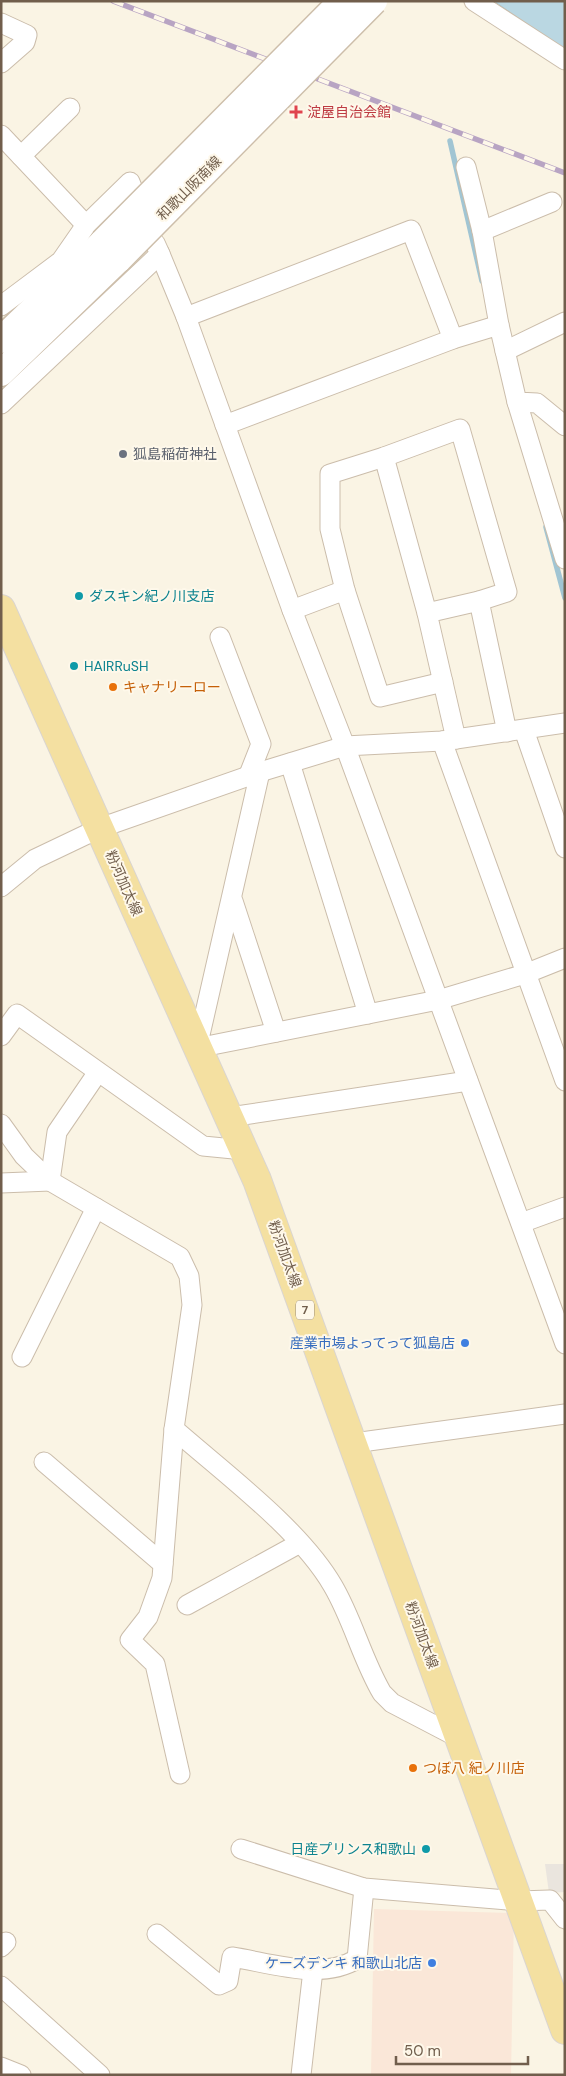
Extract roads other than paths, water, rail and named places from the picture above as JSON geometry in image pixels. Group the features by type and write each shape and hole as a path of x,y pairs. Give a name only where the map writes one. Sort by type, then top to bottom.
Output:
{"main road":[{"name":"和歌山阪南線","path":"1,340 103,242 342,1"},
{"name":"和歌山阪南線","path":"1,373 103,242 374,1"},
{"name":"粉河加太線","path":"1,609 244,1150 354,1443 458,1738 565,2030"}],"street":[{"path":"474,1 565,60"},
{"path":"1,23 27,34 25,42 1,63"},
{"path":"21,156 70,108"},
{"path":"1,135 103,242"},
{"path":"466,167 482,231 499,325 517,402 565,559"},
{"path":"1,306 61,261 103,242 130,182 186,317 292,610 345,746 565,1344"},
{"path":"482,231 552,202"},
{"path":"186,317 411,230 453,339"},
{"path":"1,404 160,254"},
{"path":"505,351 565,322"},
{"path":"225,425 453,339 499,325"},
{"path":"517,402 537,403 564,425"},
{"path":"427,614 507,592 460,429 384,457 330,474 330,529 345,590 380,697 443,682"},
{"path":"384,457 427,614 443,682 449,740 525,974 565,1080"},
{"path":"292,610 345,590"},
{"path":"479,601 516,731 565,848"},
{"path":"220,637 261,744 232,899 197,1048 438,1000 525,974 565,958"},
{"path":"1,886 35,859 100,828 254,774 345,746 449,740 565,723"},
{"path":"290,763 368,1014"},
{"path":"232,899 276,1032"},
{"path":"1,1036 16,1014 203,1146 244,1150"},
{"path":"50,1181 56,1132 98,1072"},
{"path":"230,1117 468,1081"},
{"path":"1,1124 24,1156 50,1181 180,1257 189,1276 192,1306 174,1429 162,1578 148,1617 130,1640 155,1664 180,1774"},
{"path":"1,1184 50,1181"},
{"path":"521,1223 565,1207"},
{"path":"22,1357 96,1208"},
{"path":"354,1443 565,1414"},
{"path":"174,1429 259,1503 309,1552 334,1586 382,1693 392,1703 458,1738"},
{"path":"44,1462 163,1564"},
{"path":"187,1605 300,1543"},
{"path":"241,1849 364,1888 518,1901 557,1899 565,1919"},
{"path":"157,1934 218,1985 228,1981 232,1957 313,1970 347,1966 357,1959 364,1888"},
{"path":"301,2075 313,1970"},
{"path":"1,1986 100,2075"},
{"path":"1,2066 21,2075"}],"water":[{"path":"494,1 565,1 565,51"}],"waterway":[{"path":"450,141 482,281"},
{"path":"546,527 565,598"}],"railway":[{"path":"113,1 565,173"}],"place":[{"name":"淀屋自治会館","path":"296,112"},
{"name":"狐島稲荷神社","path":"123,454"},
{"name":"ダスキン紀ノ川支店","path":"79,596"},
{"name":"HAIRRuSH","path":"74,666"},
{"name":"キャナリーロー","path":"113,687"},
{"name":"産業市場よってって狐島店","path":"465,1343"},
{"name":"つぼ八 紀ノ川店","path":"413,1768"},
{"name":"日産プリンス和歌山","path":"426,1849"},
{"name":"ケーズデンキ 和歌山北店","path":"432,1963"}]}
